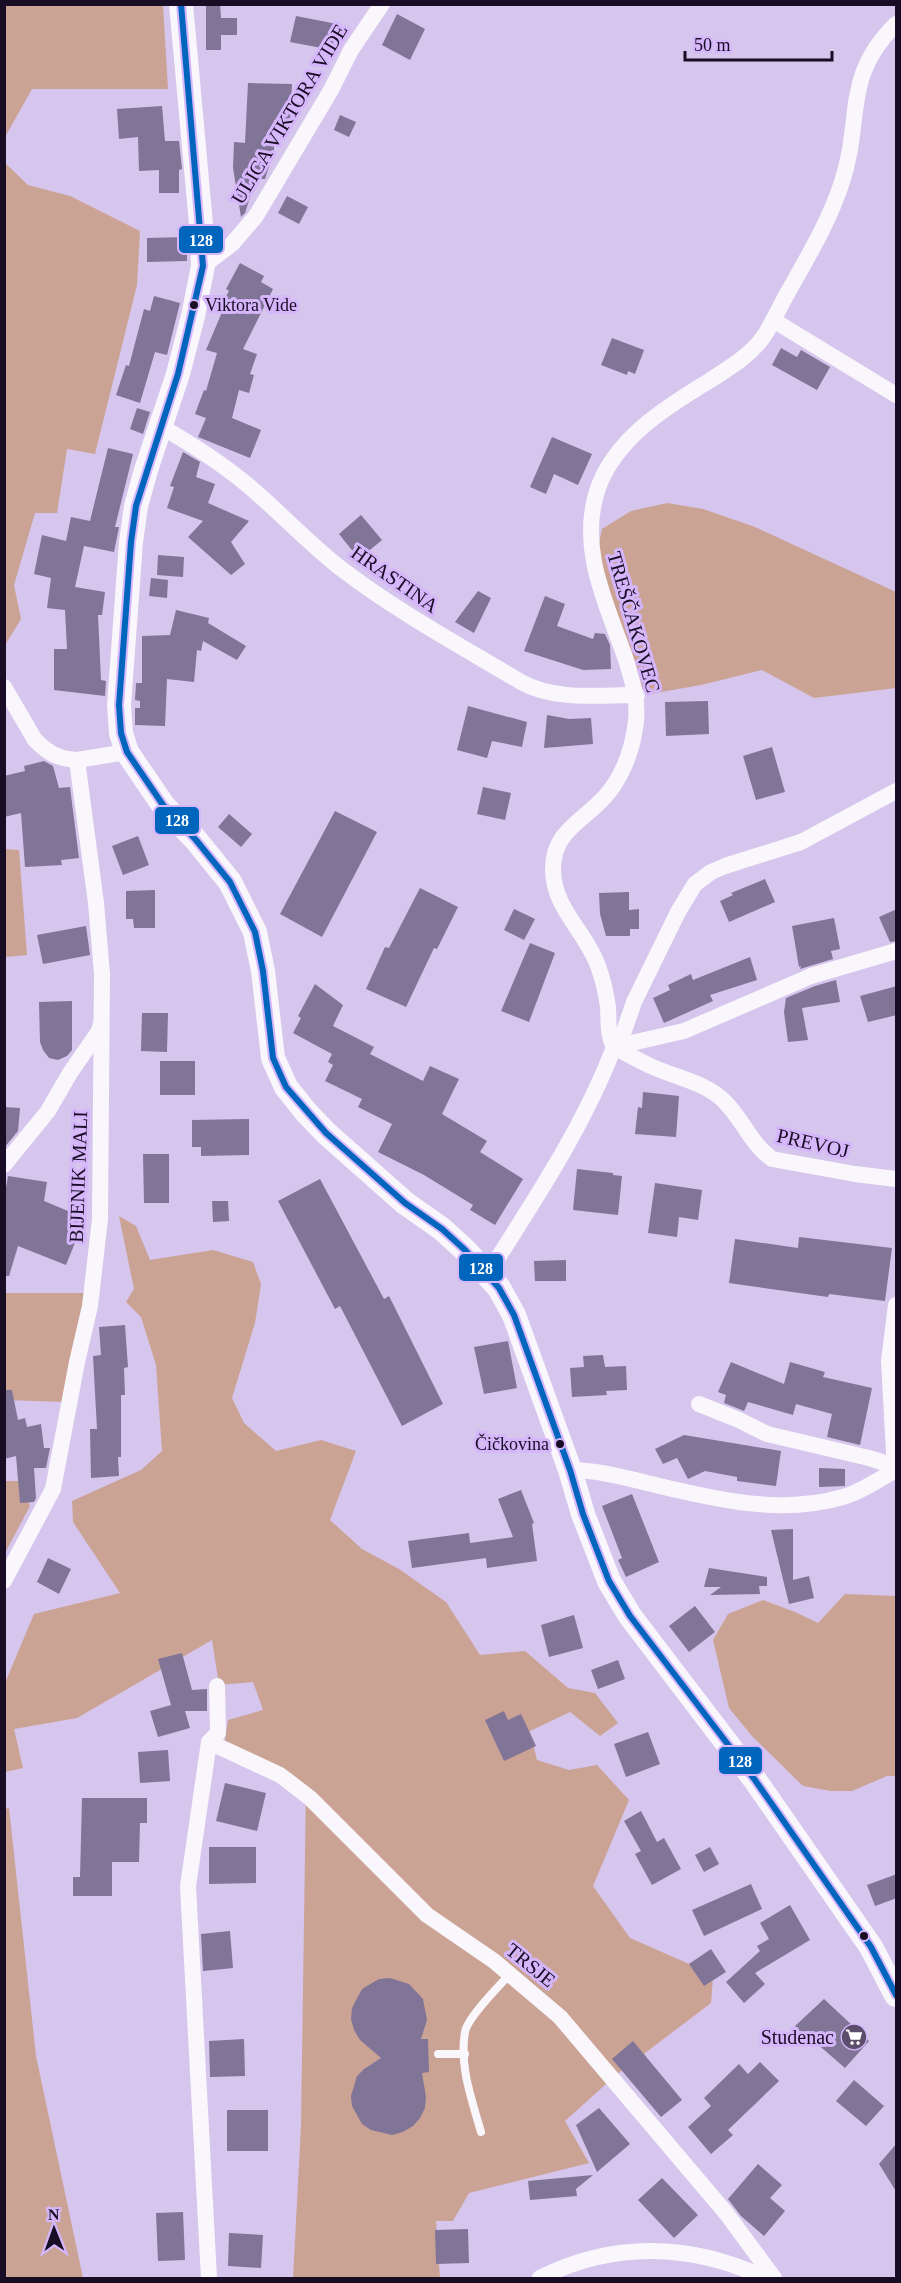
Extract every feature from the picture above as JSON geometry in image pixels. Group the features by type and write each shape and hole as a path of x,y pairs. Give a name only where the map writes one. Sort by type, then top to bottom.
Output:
{"main road":[{"path":"181,4 203,266 187,340 139,497 131,542 119,705 121,733 127,753 163,805 196,840 230,882 252,925 258,942 263,971 273,1058 286,1087 326,1133 405,1203 442,1229 503,1294 514,1315 570,1470 600,1563 630,1616 755,1780 871,1947 897,1995"}],"street":[{"name":"ULICA VIKTORA VIDE","path":"203,266 232,244 256,216 331,90 351,50 381,4"},
{"name":"TREŠČAKOVEC","path":"615,1047 610,1039 608,1004 598,966 591,949 559,899 555,888 553,864 559,838 607,794 624,770 636,724 637,695 595,572 590,546 592,514 597,490 610,465 634,436 661,412 748,353 762,339 819,236 840,187 850,151 858,85 864,67 883,37 897,24"},
{"path":"773,320 897,394"},
{"name":"HRASTINA","path":"160,426 189,442 235,474 333,561 376,594 441,636 521,682 534,689 558,694 637,695"},
{"path":"4,687 35,740 51,754 62,759 77,760 127,753"},
{"name":"BIJENIK MALI","path":"4,1581 53,1489 90,1305 100,1219 102,974 96,903 77,760"},
{"path":"487,1275 570,1142 624,1031 634,1002 678,912 695,884 711,872 725,866 801,842 897,791"},
{"path":"615,1047 684,1032 811,975 897,951"},
{"path":"4,1166 48,1111 70,1072 99,1031 102,1017"},
{"name":"PREVOJ","path":"615,1047 713,1093 725,1102 760,1150 772,1159 897,1179"},
{"path":"896,1471 889,1361 897,1305"},
{"path":"699,1404 766,1434 869,1458 882,1462 896,1471"},
{"path":"570,1470 604,1473 734,1502 790,1505 810,1504 845,1497 896,1471"},
{"path":"209,2278 188,1886 209,1742 218,1733 216,1686"},
{"name":"TRSJE","path":"209,1742 280,1775 310,1798 427,1915 510,1974 560,2017 726,2213 774,2278"},
{"path":"540,2278 583,2260 626,2252 672,2250 713,2258 765,2278"}],"lane":[{"path":"482,2132 464,2072 465,2030 493,1991 510,1974"},
{"path":"438,2054 465,2054"}],"shaded area":[{"path":"5,4 163,5 168,89 32,89 5,137"},
{"path":"4,162 28,185 70,196 140,231 137,285 95,454 67,449 57,513 35,513 14,585 21,619 5,645"},
{"path":"667,503 703,509 755,527 896,592 896,688 814,698 762,670 701,685 644,695 597,553 602,529 631,511"},
{"path":"5,849 19,850 27,955 5,957"},
{"path":"119,1216 136,1226 150,1260 213,1250 253,1262 261,1284 255,1323 232,1398 244,1423 276,1451 321,1440 356,1451 330,1520 362,1549 399,1569 446,1602 480,1655 525,1651 568,1688 595,1693 618,1723 600,1736 570,1712 530,1731 537,1760 569,1770 597,1765 629,1800 593,1886 630,1938 713,1977 711,2003 616,2075 565,2121 589,2163 469,2193 453,2221 436,2221 440,2278 293,2278 301,2126 306,1786 224,1746 228,1720 263,1710 253,1682 219,1685 212,1640 77,1718 14,1729 23,1768 5,1772 5,1683 34,1614 120,1593 73,1522 72,1501 141,1470 162,1451 156,1365 141,1317 126,1302 134,1289"},
{"path":"5,1293 91,1293 65,1402 5,1400"},
{"path":"5,1481 21,1481 30,1506 5,1553"},
{"path":"845,1594 896,1596 896,1776 887,1776 852,1791 831,1791 803,1786 752,1736 729,1708 713,1640 728,1614 763,1600 818,1623"},
{"path":"9,1808 36,2056 83,2278 5,2278 4,1809"}],"building":[{"path":"206,4 220,4 221,18 237,18 237,35 221,35 221,50 206,50"},
{"path":"397,14 425,29 410,60 382,45"},
{"path":"296,16 337,24 332,50 290,42"},
{"path":"248,83 292,84 290,121 274,120 274,151 265,179 256,179 255,191 252,191 245,213 241,217 233,168 234,142 245,143"},
{"path":"162,106 165,141 179,141 182,169 179,170 179,193 159,193 159,170 139,171 138,137 119,139 117,109"},
{"path":"340,115 356,122 349,137 334,130"},
{"path":"287,196 308,207 299,224 278,213"},
{"path":"187,237 187,261 147,262 147,238"},
{"path":"240,263 264,276 261,282 273,289 243,349 257,354 250,374 254,375 249,393 239,390 232,418 261,430 250,458 198,437 206,418 195,414 204,390 206,391 217,353 206,350 225,305 222,303 229,291 226,289"},
{"path":"154,296 180,303 167,355 155,352 140,403 116,395 126,365 129,366 144,309 150,311"},
{"path":"612,338 644,350 635,374 628,371 627,375 601,365"},
{"path":"781,348 797,357 801,350 830,367 817,390 772,365"},
{"path":"137,408 150,412 143,434 130,429"},
{"path":"552,437 592,454 578,485 554,474 546,494 530,487"},
{"path":"108,448 133,454 115,527 119,527 114,552 84,546 75,587 105,592 102,615 98,615 101,680 106,681 105,696 54,690 54,649 67,649 65,610 47,608 51,578 34,574 42,535 66,541 71,517 90,521"},
{"path":"183,452 200,462 196,477 215,484 208,503 249,521 231,542 245,564 231,575 188,537 203,521 167,508 174,487 170,486"},
{"path":"361,515 382,540 359,559 339,534"},
{"path":"158,555 184,557 183,577 157,575"},
{"path":"151,578 168,580 167,598 149,596"},
{"path":"478,591 491,598 474,633 455,622"},
{"path":"545,596 565,604 557,626 593,639 595,633 605,634 610,645 611,669 583,670 524,651"},
{"path":"176,610 209,618 208,623 246,646 237,660 203,641 201,651 197,650 194,682 167,679 165,726 135,725 135,708 140,708 140,701 135,700 136,683 142,683 142,636 170,635"},
{"path":"708,701 709,734 666,736 665,702"},
{"path":"468,706 527,722 522,747 492,741 487,758 457,750"},
{"path":"547,715 569,719 591,718 593,744 544,748"},
{"path":"772,747 785,792 756,800 743,756"},
{"path":"44,761 53,766 59,788 70,787 79,858 61,860 62,865 25,867 21,813 4,817 4,776 25,771 24,766"},
{"path":"483,787 511,793 505,820 477,814"},
{"path":"335,811 377,832 322,937 280,914"},
{"path":"229,814 252,834 241,847 218,827"},
{"path":"138,836 149,865 123,875 112,846"},
{"path":"765,879 775,902 729,922 720,901 733,895 731,893"},
{"path":"420,888 458,907 437,949 434,948 406,1007 366,989 385,947 389,948"},
{"path":"155,890 155,928 134,928 133,919 126,919 126,891"},
{"path":"629,892 629,910 639,909 639,929 630,929 630,936 606,936 600,914 599,893"},
{"path":"514,909 535,919 524,940 504,930"},
{"path":"897,909 897,941 890,942 879,917"},
{"path":"834,918 840,949 831,951 833,959 800,969 792,926"},
{"path":"86,926 90,955 43,964 37,935"},
{"path":"530,943 555,953 529,1022 501,1011"},
{"path":"750,957 757,980 710,995 713,1001 664,1023 653,998 670,990 668,985 691,974 693,980"},
{"path":"836,980 840,1002 802,1008 808,1040 788,1042 784,1012 786,998"},
{"path":"315,984 343,1005 333,1026 374,1047 370,1054 423,1081 430,1066 459,1079 442,1114 487,1141 480,1152 523,1179 495,1225 470,1210 473,1205 424,1175 378,1152 392,1124 358,1107 362,1099 325,1081 333,1065 328,1062 332,1054 293,1033 301,1018 298,1016"},
{"path":"897,986 897,1015 868,1022 860,996"},
{"path":"72,1001 72,1050 67,1056 58,1060 49,1058 40,1042 39,1002"},
{"path":"142,1013 168,1013 167,1052 141,1051"},
{"path":"160,1061 195,1061 195,1095 160,1095"},
{"path":"643,1092 679,1096 676,1137 635,1134 638,1107 642,1108"},
{"path":"4,1107 20,1108 18,1131 4,1148"},
{"path":"249,1119 249,1155 201,1156 201,1147 192,1147 192,1120"},
{"path":"143,1154 169,1154 169,1203 144,1203"},
{"path":"577,1169 622,1176 618,1215 573,1210"},
{"path":"8,1176 47,1182 44,1201 85,1218 66,1265 18,1246 9,1276 4,1276 4,1199"},
{"path":"320,1179 384,1299 389,1296 443,1404 402,1426 340,1306 335,1309 278,1201"},
{"path":"655,1183 702,1190 698,1220 679,1217 677,1237 648,1233"},
{"path":"212,1201 228,1201 229,1221 213,1222"},
{"path":"799,1237 892,1248 885,1301 829,1294 828,1297 729,1283 735,1239 798,1248"},
{"path":"566,1260 566,1281 535,1281 534,1261"},
{"path":"125,1325 128,1367 124,1368 125,1395 121,1395 119,1476 91,1478 90,1429 97,1429 93,1356 101,1355 99,1327"},
{"path":"508,1341 517,1388 484,1394 474,1347"},
{"path":"603,1355 605,1367 626,1366 627,1390 606,1391 607,1395 572,1397 570,1368 584,1367 583,1356"},
{"path":"731,1362 784,1384 790,1362 825,1372 823,1377 872,1388 860,1445 827,1437 832,1414 796,1404 793,1415 748,1402 744,1411 724,1403 726,1395 718,1392"},
{"path":"4,1390 12,1390 18,1420 25,1418 27,1427 41,1424 44,1448 50,1448 46,1468 34,1468 36,1498 34,1502 20,1503 16,1456 4,1459"},
{"path":"684,1435 781,1451 776,1486 737,1481 737,1477 705,1471 688,1479 677,1458 663,1464 655,1449"},
{"path":"819,1468 845,1469 845,1486 819,1487"},
{"path":"521,1490 534,1523 532,1524 537,1561 487,1568 486,1558 412,1568 408,1541 469,1533 470,1543 513,1537 498,1499"},
{"path":"632,1494 659,1562 626,1577 618,1560 622,1558 602,1506"},
{"path":"793,1529 793,1580 809,1576 814,1598 789,1604 771,1530"},
{"path":"48,1558 71,1569 59,1594 37,1582"},
{"path":"709,1568 767,1577 767,1586 759,1586 760,1594 710,1595 721,1587 704,1587"},
{"path":"695,1606 715,1632 689,1652 669,1626"},
{"path":"574,1615 583,1648 549,1657 541,1625"},
{"path":"182,1653 192,1690 207,1689 207,1711 185,1711 190,1728 158,1737 150,1711 171,1705 158,1659"},
{"path":"618,1660 625,1679 598,1689 591,1670"},
{"path":"504,1711 508,1720 521,1714 536,1746 504,1761 485,1720"},
{"path":"648,1732 660,1764 626,1777 614,1744"},
{"path":"168,1750 170,1781 140,1783 138,1752"},
{"path":"225,1783 266,1793 257,1831 216,1821"},
{"path":"82,1798 147,1798 147,1823 140,1823 139,1862 112,1862 112,1896 73,1896 73,1877 80,1877"},
{"path":"641,1811 657,1842 664,1838 681,1869 652,1885 635,1854 641,1851 624,1821"},
{"path":"209,1847 256,1847 256,1883 209,1884"},
{"path":"710,1847 719,1864 704,1872 695,1855"},
{"path":"897,1874 897,1898 875,1906 867,1885"},
{"path":"751,1884 762,1909 704,1936 692,1910"},
{"path":"790,1905 810,1940 755,1973 765,1984 744,2003 726,1982 760,1951 757,1946 769,1939 760,1923"},
{"path":"230,1931 233,1968 203,1971 201,1934"},
{"path":"711,1949 726,1972 704,1986 689,1964"},
{"path":"390,1978 409,1984 423,1999 427,2020 421,2039 428,2039 429,2072 422,2073 426,2097 425,2108 420,2118 413,2126 392,2135 371,2130 362,2124 352,2106 351,2096 357,2076 381,2058 360,2040 354,2030 351,2019 352,2008 362,1989 379,1979"},
{"path":"824,1999 869,2041 845,2068 815,2042 812,2044 795,2026"},
{"path":"244,2039 245,2076 210,2077 209,2041"},
{"path":"633,2041 682,2100 661,2117 612,2059"},
{"path":"760,2062 779,2081 728,2130 733,2135 711,2154 688,2127 711,2106 704,2098 739,2064 748,2074"},
{"path":"854,2080 884,2106 866,2126 836,2101"},
{"path":"599,2108 630,2144 597,2172 576,2125"},
{"path":"227,2110 268,2110 268,2151 227,2151"},
{"path":"897,2143 897,2193 879,2164"},
{"path":"758,2164 782,2185 770,2198 785,2211 764,2236 741,2216 728,2199"},
{"path":"593,2175 576,2189 577,2196 530,2200 528,2181"},
{"path":"662,2178 698,2215 674,2238 638,2200"},
{"path":"183,2212 185,2260 158,2261 156,2213"},
{"path":"468,2229 469,2263 436,2264 435,2230"},
{"path":"229,2233 263,2235 261,2268 228,2266"}],"transit line":[{"name":"128","path":"181,4 203,266 178,374 136,506 131,542 119,705 121,733 127,752 163,805 196,840 230,882 255,932 263,971 273,1058 286,1087 326,1133 405,1203 442,1229 465,1250 499,1288 514,1315 570,1470 583,1514 609,1581 630,1616 755,1780 871,1947 896,1995"}],"place":[{"name":"Viktora Vide","path":"194,305"},
{"name":"Čičkovina","path":"560,1444"},
{"name":"Studenac","path":"854,2037"}]}
